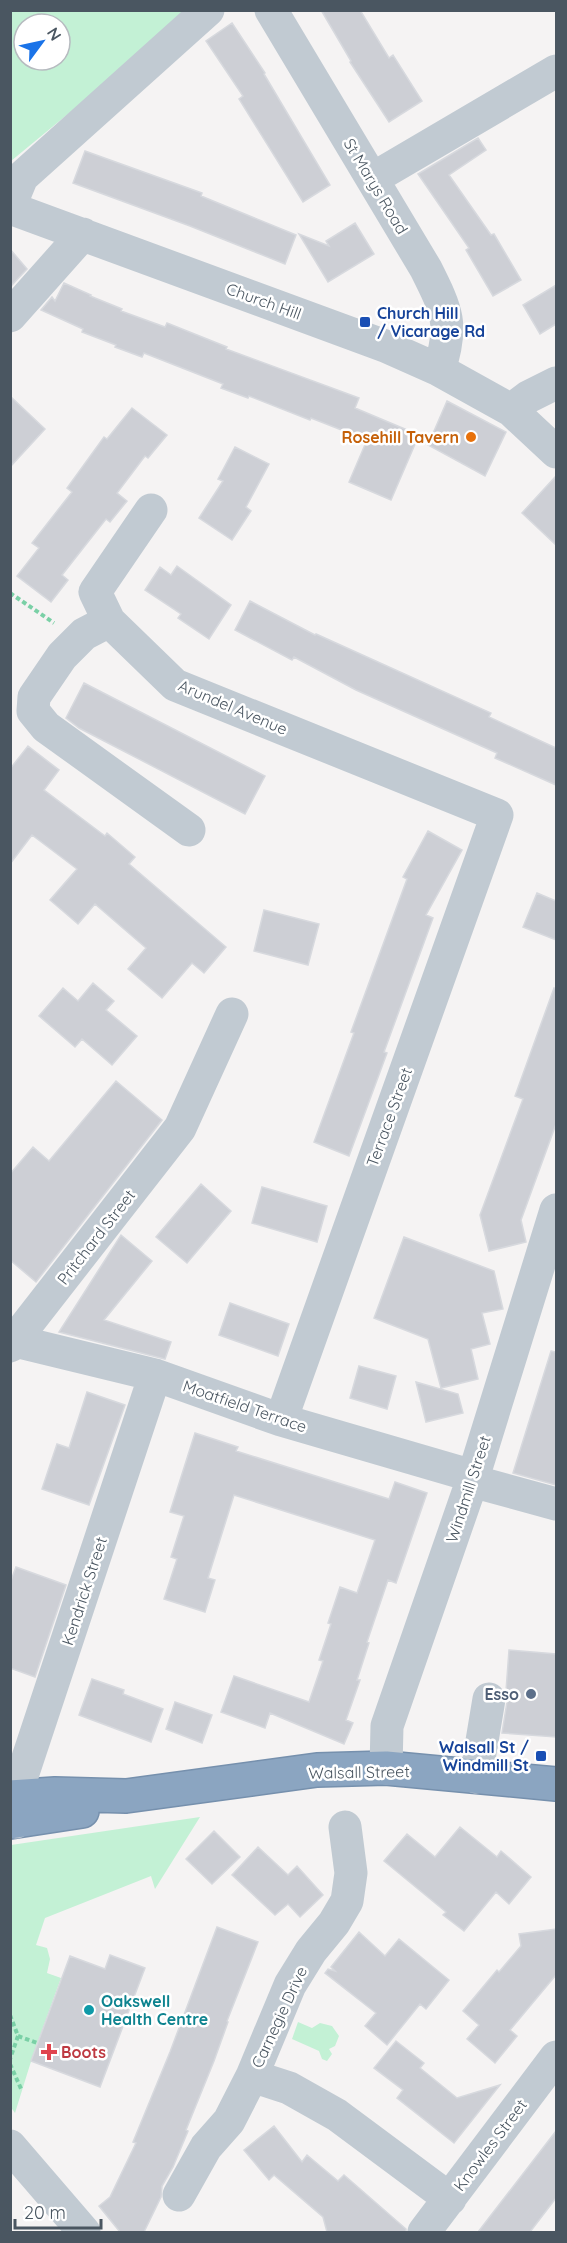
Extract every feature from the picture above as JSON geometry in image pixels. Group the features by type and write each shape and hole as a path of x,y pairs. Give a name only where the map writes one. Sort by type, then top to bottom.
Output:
{"highway":[{"name":"Walsall Street","path":"19,1811 77,1813 126,1797 317,1770 386,1768 556,1784"}],"street":[{"path":"10,207 22,177 208,10"},
{"name":"St Marys Road","path":"271,10 426,269 443,302 448,324 447,345 439,370"},
{"path":"372,179 556,71"},
{"name":"Church Hill","path":"10,207 385,346 439,370 511,410 556,452"},
{"path":"10,316 83,234"},
{"path":"511,410 528,397 556,383"},
{"name":"Arundel Avenue","path":"152,510 95,592 109,621 175,685 496,815"},
{"path":"109,621 84,634 62,656 34,697 33,711 46,727 189,830"},
{"name":"Terrace Street","path":"281,1420 496,815"},
{"name":"Pritchard Street","path":"13,1343 180,1128 232,1014"},
{"name":"Windmill Street","path":"386,1768 387,1726 473,1479 556,1210"},
{"name":"Moatfield Terrace","path":"13,1343 155,1375 281,1420 556,1504"},
{"name":"Kendrick Street","path":"19,1811 155,1375"},
{"path":"476,1777 489,1699"},
{"name":"Carnegie Drive","path":"179,2195 206,2147 229,2121 252,2076 291,1986 311,1951 334,1923 347,1900 351,1873 345,1827"},
{"name":"Knowles Street","path":"424,2232 556,2057"},
{"name":"Carnegie Drive","path":"252,2076 289,2088 337,2115 450,2199"},
{"path":"10,2146 84,2232"}],"path":[{"path":"10,2015 18,2036 10,2060"},
{"path":"18,2036 37,2043"},
{"path":"10,2064 22,2091"}],"green space":[{"path":"11,11 185,11 11,161"},
{"path":"200,1817 155,1889 151,1876 45,1918 36,1945 47,1948 50,1959 47,1973 61,1978 15,2113 10,2106 11,1845"},
{"path":"298,2022 312,2028 320,2023 332,2026 339,2036 335,2046 329,2049 332,2054 327,2061 322,2059 319,2051 292,2039"}],"building":[{"path":"321,10 360,10 389,58 393,55 422,101 389,122 350,62"},
{"path":"232,23 265,73 330,185 303,202 239,99 243,96 206,41"},
{"path":"478,138 486,150 449,175 491,235 494,234 521,280 493,296 466,250 469,248 418,174"},
{"path":"85,151 202,193 201,196 296,235 285,264 73,183"},
{"path":"355,223 374,254 328,282 299,234 329,246 326,241"},
{"path":"10,249 27,269 10,287"},
{"path":"64,283 122,309 121,311 165,327 167,323 227,347 226,349 359,398 355,408 419,435 391,500 349,482 367,440 311,418 310,420 249,396 248,398 221,388 223,384 144,353 142,357 115,347 116,345 82,332 83,329 41,310 52,297 55,301"},
{"path":"556,285 556,324 540,334 523,305"},
{"path":"10,396 45,429 10,467"},
{"path":"447,401 506,432 485,476 428,445"},
{"path":"132,408 167,435 148,458 145,456 117,493 127,501 110,522 106,519 62,575 68,580 51,602 17,576 39,548 32,543 72,492 67,488 104,437 107,439"},
{"path":"235,447 269,464 246,507 251,511 232,540 199,518 223,481 218,479"},
{"path":"556,476 556,545 522,513"},
{"path":"177,566 231,605 209,639 178,618 181,614 145,590 160,567 171,575"},
{"path":"250,601 315,635 491,713 489,717 556,748 556,785 495,758 497,753 356,690 294,657 292,660 235,630"},
{"path":"84,683 265,776 245,814 79,728 66,718"},
{"path":"28,746 59,770 44,790 105,836 107,833 135,857 129,864 226,947 204,973 192,963 162,998 128,969 146,948 95,904 78,924 50,900 77,869 32,835 10,864 10,769"},
{"path":"428,831 462,850 426,915 433,918 349,1156 314,1142 407,879 403,877"},
{"path":"537,893 556,901 556,940 523,927"},
{"path":"264,910 319,924 308,965 254,951"},
{"path":"93,983 114,1001 106,1010 137,1036 112,1065 82,1039 75,1047 39,1016 63,988 78,1001"},
{"path":"554,988 556,989 556,1124 521,1220 526,1242 489,1251 480,1215 523,1099 515,1096"},
{"path":"116,1081 162,1120 36,1282 10,1260 10,1174 33,1147 49,1161"},
{"path":"201,1184 231,1211 187,1263 156,1237"},
{"path":"262,1187 327,1206 317,1242 252,1223"},
{"path":"121,1235 152,1261 104,1320 171,1342 165,1359 59,1332"},
{"path":"404,1237 494,1271 503,1309 482,1313 490,1344 471,1349 478,1379 441,1388 428,1339 374,1318"},
{"path":"230,1303 289,1324 278,1356 219,1335"},
{"path":"551,1351 556,1352 556,1485 513,1473"},
{"path":"359,1366 396,1376 387,1409 350,1398"},
{"path":"416,1382 458,1394 463,1413 426,1422"},
{"path":"87,1392 125,1405 89,1505 42,1489 57,1444 69,1448"},
{"path":"195,1433 238,1447 236,1451 389,1499 395,1482 427,1493 396,1583 388,1580 367,1642 369,1643 357,1680 360,1680 346,1720 353,1723 344,1744 270,1713 265,1728 221,1712 234,1676 309,1702 323,1661 319,1660 340,1587 357,1593 375,1540 234,1495 208,1578 215,1580 205,1612 164,1599 177,1559 171,1557 184,1516 170,1512"},
{"path":"16,1567 66,1585 35,1677 10,1668 10,1583"},
{"name":"Esso","path":"509,1650 556,1654 556,1737 502,1733 507,1702"},
{"path":"92,1679 124,1690 123,1694 163,1709 151,1742 79,1715"},
{"path":"175,1702 212,1715 202,1743 166,1729"},
{"path":"460,1827 497,1857 501,1851 531,1877 509,1904 496,1892 464,1931 443,1915 446,1912 384,1861 407,1834 435,1857"},
{"path":"214,1831 240,1857 212,1884 186,1859"},
{"path":"258,1847 288,1875 297,1866 323,1895 300,1917 288,1904 275,1915 232,1875"},
{"path":"217,1927 258,1942 186,2130 188,2131 173,2167 162,2186 161,2197 144,2232 120,2232 99,2206 110,2197 136,2143 133,2142"},
{"path":"556,1929 556,1975 510,2030 517,2036 495,2063 467,2039 479,2025 463,2011 497,1970 499,1972 521,1946 519,1934"},
{"path":"359,1932 385,1956 399,1939 449,1980 426,2009 420,2004 387,2045 365,2026 376,2013 325,1973 328,1969 335,1971 331,1967"},
{"name":"Oakswell Health Centre","path":"110,1955 145,1968 100,2087 31,2061 70,1956 105,1969"},
{"path":"396,2041 424,2063 420,2068 457,2098 500,2085 454,2143 397,2098 403,2090 374,2068"},
{"path":"274,2126 302,2162 307,2155 338,2181 344,2175 406,2229 406,2232 327,2232 323,2217 274,2175 269,2180 244,2150"},
{"path":"556,2131 556,2198 530,2232 478,2232"}],"place":[{"name":"Church Hill / Vicarage Rd","path":"365,322"},
{"name":"Rosehill Tavern","path":"471,437"},
{"name":"Esso","path":"531,1694"},
{"name":"Walsall St / Windmill St","path":"541,1756"},
{"name":"Oakswell Health Centre","path":"89,2010"},
{"name":"Boots","path":"49,2052"}]}
